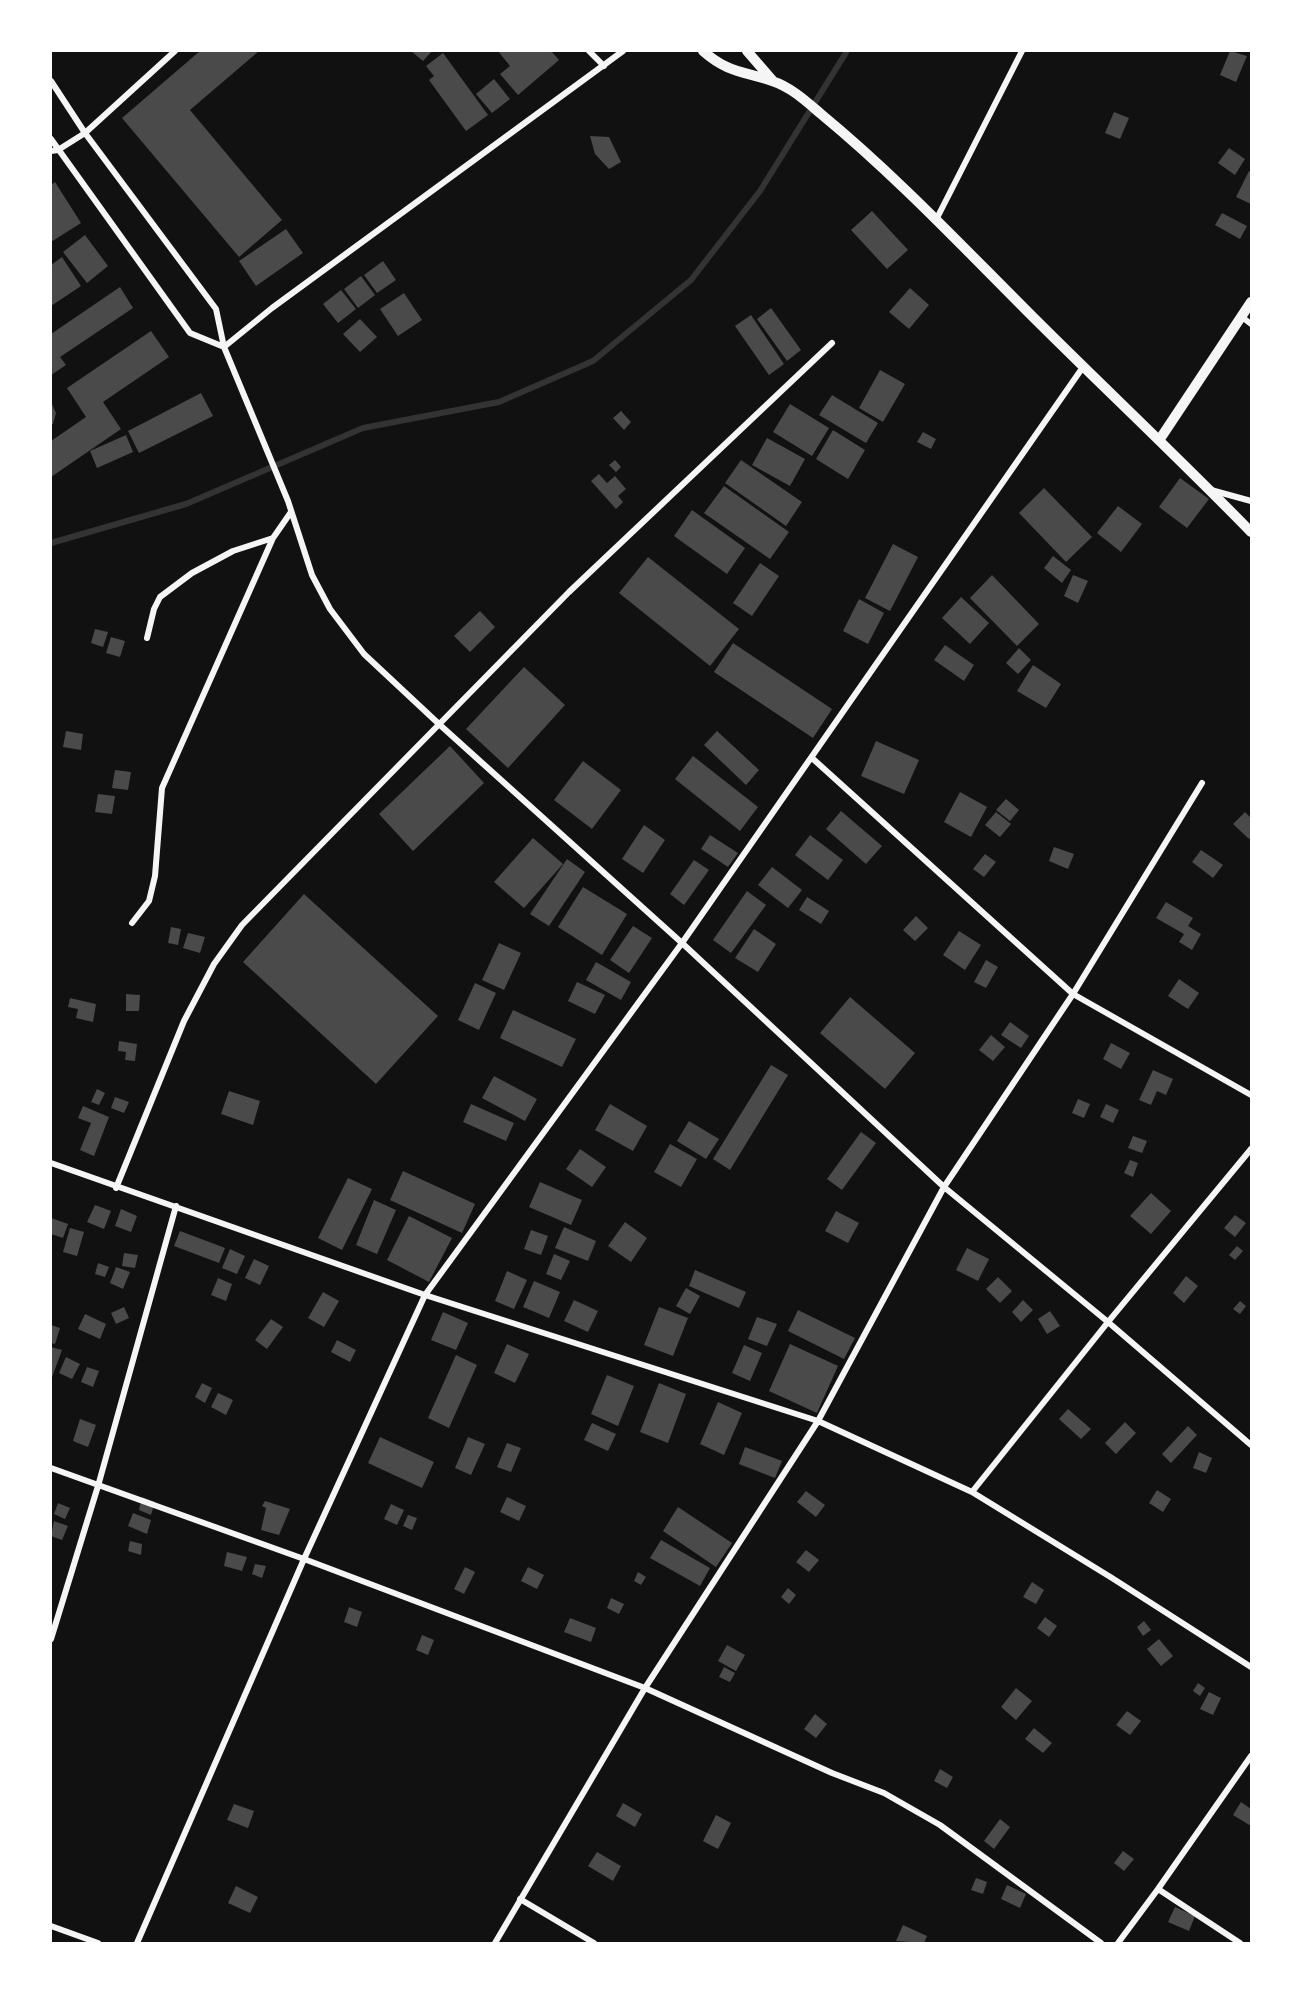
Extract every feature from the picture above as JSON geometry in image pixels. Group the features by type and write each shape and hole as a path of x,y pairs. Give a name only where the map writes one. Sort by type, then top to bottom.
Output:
{"street":[{"path":"54,150 85,133 175,51"},
{"path":"589,51 604,66"},
{"path":"224,347 272,308 623,51"},
{"path":"703,51 717,64 744,74 774,81 795,93 822,114 936,220 1083,367 1160,439 1251,532"},
{"path":"747,51 774,81"},
{"path":"936,220 1022,51"},
{"path":"51,81 85,133 216,309 224,347 288,501 312,575 330,609 364,654 944,1187 1108,1322 1251,1445"},
{"path":"51,139 54,150 190,333 224,347"},
{"path":"1160,439 1251,302"},
{"path":"1242,316 1251,324"},
{"path":"116,1188 184,1021 214,964 242,925 569,592 832,343"},
{"path":"136,1943 304,1559 425,1295 682,944 1083,367"},
{"path":"1209,489 1251,501"},
{"path":"132,923 149,901 154,876 162,788 273,538 291,512"},
{"path":"147,638 154,609 160,597 192,573 233,551 273,538"},
{"path":"812,758 1073,994 1251,1095"},
{"path":"495,1943 645,1688 818,1421 944,1187 1073,994 1202,783"},
{"path":"972,1492 1251,1149"},
{"path":"51,1163 116,1188 176,1206 425,1295 818,1421 972,1492 1251,1667"},
{"path":"51,1639 98,1486 176,1206"},
{"path":"51,1468 304,1559 645,1688 832,1773 884,1793 940,1825 1101,1943"},
{"path":"1118,1943 1158,1890 1251,1756"},
{"path":"1158,1890 1240,1943"},
{"path":"520,1899 594,1943"},
{"path":"51,1926 98,1943"}],"building":[{"path":"200,51 259,51 190,110 282,220 239,257 122,118"},
{"path":"411,51 432,51 423,61"},
{"path":"498,51 551,51 559,60 518,95 500,74 510,66"},
{"path":"1230,51 1247,56 1236,82 1220,75"},
{"path":"443,53 488,115 466,131 429,80 434,76 426,66"},
{"path":"494,79 510,99 492,113 476,94"},
{"path":"1114,112 1129,118 1120,139 1105,133"},
{"path":"590,136 609,137 621,162 609,169 595,154"},
{"path":"1229,148 1245,159 1235,175 1218,163"},
{"path":"1249,171 1251,172 1251,204 1236,197"},
{"path":"55,182 81,223 51,242 51,185"},
{"path":"872,211 908,250 887,269 851,230"},
{"path":"1222,213 1247,226 1240,239 1215,225"},
{"path":"286,229 303,253 256,286 239,261"},
{"path":"85,235 108,266 87,283 63,252"},
{"path":"62,257 81,286 51,306 51,265"},
{"path":"383,261 396,280 377,293 364,275"},
{"path":"361,276 375,295 358,308 344,289"},
{"path":"120,287 133,308 60,357 66,365 51,375 51,334"},
{"path":"910,288 929,305 909,329 889,312"},
{"path":"341,290 356,309 338,323 323,304"},
{"path":"404,293 422,320 398,336 380,309"},
{"path":"771,308 801,350 787,361 757,319"},
{"path":"751,315 784,364 769,375 735,326"},
{"path":"360,319 377,337 360,352 343,334"},
{"path":"151,331 169,357 103,402 121,429 51,477 51,441 86,417 67,388"},
{"path":"880,370 905,384 883,422 859,408"},
{"path":"201,393 213,416 139,453 128,431"},
{"path":"832,395 878,423 866,443 819,415"},
{"path":"51,402 56,413 53,424 51,424"},
{"path":"790,404 829,428 812,456 773,432"},
{"path":"621,411 631,422 624,430 613,418"},
{"path":"833,430 865,450 848,479 816,459"},
{"path":"923,432 936,439 931,449 917,442"},
{"path":"126,435 133,452 97,468 90,451"},
{"path":"767,438 805,459 790,486 752,465"},
{"path":"615,460 621,467 616,472 609,465"},
{"path":"741,460 802,502 786,526 725,483"},
{"path":"599,474 607,483 615,476 626,489 618,496 623,502 616,509 591,481"},
{"path":"1180,478 1209,499 1187,528 1159,507"},
{"path":"724,486 789,532 770,559 704,513"},
{"path":"1044,488 1092,537 1066,562 1019,513"},
{"path":"1118,506 1142,524 1121,552 1097,533"},
{"path":"692,510 745,548 727,574 674,536"},
{"path":"893,544 918,557 890,611 865,598"},
{"path":"1053,556 1071,570 1062,583 1044,568"},
{"path":"648,557 739,629 710,666 619,593"},
{"path":"760,563 779,576 752,616 733,603"},
{"path":"992,575 1039,624 1017,646 970,598"},
{"path":"1073,575 1088,581 1078,603 1064,596"},
{"path":"961,597 989,623 970,644 942,618"},
{"path":"859,599 884,613 868,644 843,631"},
{"path":"480,611 495,627 470,652 454,636"},
{"path":"95,629 108,632 103,647 91,643"},
{"path":"111,637 125,641 120,657 106,653"},
{"path":"733,643 832,709 813,738 714,672"},
{"path":"945,645 974,665 964,681 934,660"},
{"path":"1019,648 1031,660 1018,674 1006,663"},
{"path":"1033,665 1061,684 1046,708 1017,691"},
{"path":"524,667 565,705 508,768 466,729"},
{"path":"66,731 83,734 81,750 63,747"},
{"path":"717,731 759,770 746,785 704,745"},
{"path":"876,741 919,760 904,794 861,776"},
{"path":"450,746 484,783 413,851 379,814"},
{"path":"693,756 758,807 740,831 675,779"},
{"path":"583,761 621,790 592,829 554,800"},
{"path":"115,770 131,772 128,790 112,788"},
{"path":"960,792 987,807 971,837 944,822"},
{"path":"98,794 115,796 112,814 95,812"},
{"path":"1006,799 1019,810 1010,821 996,810"},
{"path":"841,811 882,846 866,864 826,829"},
{"path":"996,812 1011,824 1000,837 985,825"},
{"path":"1245,812 1251,818 1251,837 1249,839 1233,824"},
{"path":"644,825 665,840 643,873 622,859"},
{"path":"710,835 738,853 728,867 701,849"},
{"path":"810,835 843,860 828,880 795,855"},
{"path":"533,838 563,864 524,908 494,882"},
{"path":"1054,847 1074,854 1068,869 1049,861"},
{"path":"1201,850 1223,865 1213,878 1192,862"},
{"path":"985,854 996,862 984,877 973,869"},
{"path":"567,859 585,872 549,926 530,914"},
{"path":"694,860 709,870 684,905 670,894"},
{"path":"772,867 802,890 788,908 758,885"},
{"path":"583,887 627,914 602,955 558,927"},
{"path":"747,891 766,905 731,953 713,940"},
{"path":"304,894 438,1016 376,1084 243,962"},
{"path":"807,897 829,911 821,924 799,910"},
{"path":"1166,902 1193,918 1188,926 1201,934 1192,950 1179,942 1184,934 1156,918"},
{"path":"916,916 928,928 915,941 903,930"},
{"path":"633,926 652,938 629,973 610,960"},
{"path":"171,927 181,929 178,945 168,943"},
{"path":"754,929 776,944 758,972 735,958"},
{"path":"959,931 981,945 965,970 943,955"},
{"path":"188,933 205,937 200,953 183,948"},
{"path":"499,943 521,953 504,990 482,980"},
{"path":"986,960 998,967 986,988 974,982"},
{"path":"596,962 631,982 621,1000 586,980"},
{"path":"1179,979 1199,993 1188,1009 1168,996"},
{"path":"577,982 605,995 595,1014 568,1001"},
{"path":"475,983 496,993 479,1030 458,1020"},
{"path":"126,994 140,995 139,1011 126,1011"},
{"path":"850,997 915,1053 885,1089 820,1033"},
{"path":"70,998 96,1004 93,1022 76,1018 78,1009 68,1007"},
{"path":"513,1010 576,1039 562,1067 500,1038"},
{"path":"1010,1022 1029,1036 1021,1048 1001,1035"},
{"path":"991,1035 1005,1047 993,1061 979,1050"},
{"path":"119,1041 137,1044 135,1061 125,1060 126,1052 118,1051"},
{"path":"1111,1043 1130,1053 1121,1069 1103,1059"},
{"path":"771,1065 788,1075 730,1170 713,1159"},
{"path":"1153,1070 1173,1079 1166,1095 1157,1091 1151,1105 1139,1100"},
{"path":"494,1076 537,1099 525,1121 482,1098"},
{"path":"97,1089 105,1093 99,1105 91,1102"},
{"path":"229,1091 260,1101 253,1125 221,1114"},
{"path":"115,1097 129,1102 124,1113 111,1108"},
{"path":"1078,1099 1090,1104 1084,1118 1072,1113"},
{"path":"471,1104 514,1123 506,1141 463,1122"},
{"path":"610,1104 647,1126 633,1151 595,1130"},
{"path":"1106,1104 1119,1110 1113,1123 1100,1117"},
{"path":"83,1106 109,1117 94,1156 80,1150 91,1123 78,1118"},
{"path":"689,1121 719,1139 706,1159 677,1141"},
{"path":"861,1132 876,1143 842,1190 827,1179"},
{"path":"1133,1136 1147,1141 1142,1153 1128,1148"},
{"path":"670,1144 697,1159 681,1187 654,1172"},
{"path":"580,1149 606,1167 592,1187 566,1169"},
{"path":"1130,1160 1138,1163 1133,1177 1124,1173"},
{"path":"403,1171 475,1204 462,1233 390,1200"},
{"path":"348,1178 372,1189 342,1250 318,1238"},
{"path":"540,1182 582,1200 571,1225 529,1207"},
{"path":"1151,1193 1171,1211 1151,1234 1130,1216"},
{"path":"374,1200 396,1210 377,1254 356,1245"},
{"path":"95,1205 111,1211 104,1229 87,1222"},
{"path":"121,1209 137,1216 131,1232 115,1226"},
{"path":"836,1211 859,1223 848,1243 825,1231"},
{"path":"1235,1215 1246,1223 1235,1237 1224,1228"},
{"path":"409,1216 452,1238 429,1282 387,1260"},
{"path":"51,1218 68,1224 63,1238 51,1234"},
{"path":"625,1222 647,1238 631,1262 608,1246"},
{"path":"564,1227 596,1241 588,1261 555,1248"},
{"path":"70,1228 84,1232 77,1256 63,1252"},
{"path":"531,1230 548,1236 541,1255 524,1249"},
{"path":"180,1231 225,1248 219,1263 174,1246"},
{"path":"1237,1246 1243,1251 1235,1260 1229,1255"},
{"path":"967,1248 989,1259 978,1281 956,1270"},
{"path":"230,1249 245,1256 237,1274 222,1268"},
{"path":"124,1253 138,1255 135,1268 122,1266"},
{"path":"554,1254 570,1261 561,1280 546,1274"},
{"path":"254,1259 269,1266 260,1285 245,1278"},
{"path":"98,1263 109,1267 105,1277 95,1274"},
{"path":"116,1267 130,1272 123,1289 110,1283"},
{"path":"695,1270 746,1292 739,1308 689,1286"},
{"path":"507,1271 527,1280 514,1309 495,1301"},
{"path":"1186,1276 1198,1286 1184,1303 1173,1293"},
{"path":"998,1277 1012,1291 1000,1303 986,1289"},
{"path":"218,1278 232,1284 226,1301 211,1295"},
{"path":"534,1281 560,1292 549,1318 523,1307"},
{"path":"686,1288 700,1296 690,1314 676,1306"},
{"path":"323,1292 339,1301 324,1327 308,1318"},
{"path":"574,1300 598,1311 588,1332 564,1321"},
{"path":"1023,1300 1033,1310 1021,1322 1012,1312"},
{"path":"1240,1301 1246,1306 1240,1314 1233,1309"},
{"path":"124,1307 129,1318 116,1324 111,1313"},
{"path":"659,1307 688,1318 673,1356 644,1345"},
{"path":"798,1310 855,1338 844,1359 788,1331"},
{"path":"1050,1311 1060,1326 1047,1334 1038,1319"},
{"path":"443,1312 468,1323 456,1350 431,1340"},
{"path":"85,1314 106,1324 100,1339 78,1329"},
{"path":"757,1317 777,1324 767,1346 748,1339"},
{"path":"271,1319 283,1327 267,1349 255,1340"},
{"path":"51,1325 60,1328 55,1344 51,1343"},
{"path":"337,1340 356,1350 350,1362 331,1352"},
{"path":"507,1344 529,1354 515,1383 494,1373"},
{"path":"790,1344 838,1366 817,1413 769,1391"},
{"path":"744,1345 762,1353 750,1381 732,1373"},
{"path":"51,1347 62,1350 51,1380"},
{"path":"456,1355 477,1365 449,1428 428,1418"},
{"path":"66,1357 80,1364 72,1379 59,1373"},
{"path":"87,1367 99,1371 93,1387 81,1382"},
{"path":"607,1375 634,1386 618,1426 591,1414"},
{"path":"202,1383 212,1388 205,1403 195,1397"},
{"path":"659,1383 686,1394 668,1443 640,1432"},
{"path":"218,1393 233,1400 226,1415 211,1407"},
{"path":"718,1402 742,1413 724,1455 700,1444"},
{"path":"1068,1409 1091,1429 1081,1439 1059,1419"},
{"path":"80,1419 96,1425 88,1447 73,1441"},
{"path":"1125,1422 1136,1433 1116,1454 1105,1443"},
{"path":"592,1423 616,1434 608,1451 584,1440"},
{"path":"1188,1426 1197,1435 1171,1463 1162,1454"},
{"path":"380,1437 434,1462 422,1488 368,1463"},
{"path":"468,1437 485,1444 471,1475 455,1468"},
{"path":"507,1443 521,1448 511,1472 497,1467"},
{"path":"745,1447 782,1461 775,1478 739,1464"},
{"path":"1199,1452 1212,1458 1206,1473 1193,1468"},
{"path":"1157,1490 1171,1499 1163,1512 1149,1503"},
{"path":"806,1491 825,1505 816,1517 797,1502"},
{"path":"142,1497 155,1502 151,1515 139,1510"},
{"path":"507,1497 526,1506 519,1521 500,1512"},
{"path":"265,1501 290,1509 279,1535 261,1530 266,1508 262,1506"},
{"path":"58,1503 70,1508 65,1519 54,1514"},
{"path":"391,1504 404,1510 397,1525 384,1519"},
{"path":"678,1507 732,1543 716,1567 663,1531"},
{"path":"133,1513 151,1520 147,1534 128,1526"},
{"path":"408,1515 417,1518 412,1530 403,1526"},
{"path":"54,1521 68,1526 62,1540 51,1536"},
{"path":"661,1540 710,1568 700,1586 650,1558"},
{"path":"130,1541 142,1544 141,1555 128,1551"},
{"path":"806,1550 819,1560 809,1572 796,1562"},
{"path":"227,1552 247,1557 242,1571 224,1566"},
{"path":"255,1564 266,1566 262,1578 252,1574"},
{"path":"465,1567 475,1572 464,1594 454,1589"},
{"path":"528,1567 544,1575 537,1589 521,1581"},
{"path":"638,1572 646,1577 641,1585 634,1581"},
{"path":"1032,1582 1044,1590 1036,1604 1023,1597"},
{"path":"788,1588 796,1595 789,1604 781,1597"},
{"path":"611,1598 624,1604 619,1614 607,1608"},
{"path":"349,1607 362,1612 357,1627 344,1622"},
{"path":"1045,1617 1057,1626 1049,1637 1037,1628"},
{"path":"570,1618 596,1628 591,1642 564,1632"},
{"path":"1144,1621 1151,1630 1143,1636 1137,1627"},
{"path":"422,1635 434,1640 428,1655 416,1650"},
{"path":"1159,1639 1173,1656 1161,1666 1147,1649"},
{"path":"727,1645 745,1655 736,1671 718,1661"},
{"path":"724,1667 735,1673 730,1682 719,1677"},
{"path":"1198,1683 1205,1688 1200,1696 1193,1691"},
{"path":"1016,1688 1032,1701 1016,1720 1001,1707"},
{"path":"1209,1692 1221,1698 1213,1715 1200,1709"},
{"path":"1127,1711 1141,1721 1130,1735 1116,1725"},
{"path":"815,1714 827,1724 816,1738 804,1729"},
{"path":"1034,1728 1052,1743 1043,1753 1025,1739"},
{"path":"940,1769 953,1777 947,1788 934,1781"},
{"path":"1241,1802 1251,1809 1251,1826 1233,1815"},
{"path":"623,1803 642,1814 635,1827 616,1816"},
{"path":"234,1804 254,1811 248,1828 227,1820"},
{"path":"716,1815 731,1823 718,1849 703,1841"},
{"path":"1000,1819 1010,1827 994,1849 984,1841"},
{"path":"1123,1851 1134,1859 1124,1871 1114,1863"},
{"path":"597,1852 621,1866 613,1881 588,1866"},
{"path":"976,1878 987,1882 983,1894 971,1890"},
{"path":"1007,1885 1026,1894 1020,1908 1001,1899"},
{"path":"236,1886 258,1897 250,1913 228,1903"},
{"path":"1175,1907 1195,1916 1189,1931 1168,1922"},
{"path":"903,1925 927,1936 924,1943 896,1941"}],"waterway":[{"path":"51,543 186,504 363,428 499,402 593,361 691,280 760,191 847,51"}]}
